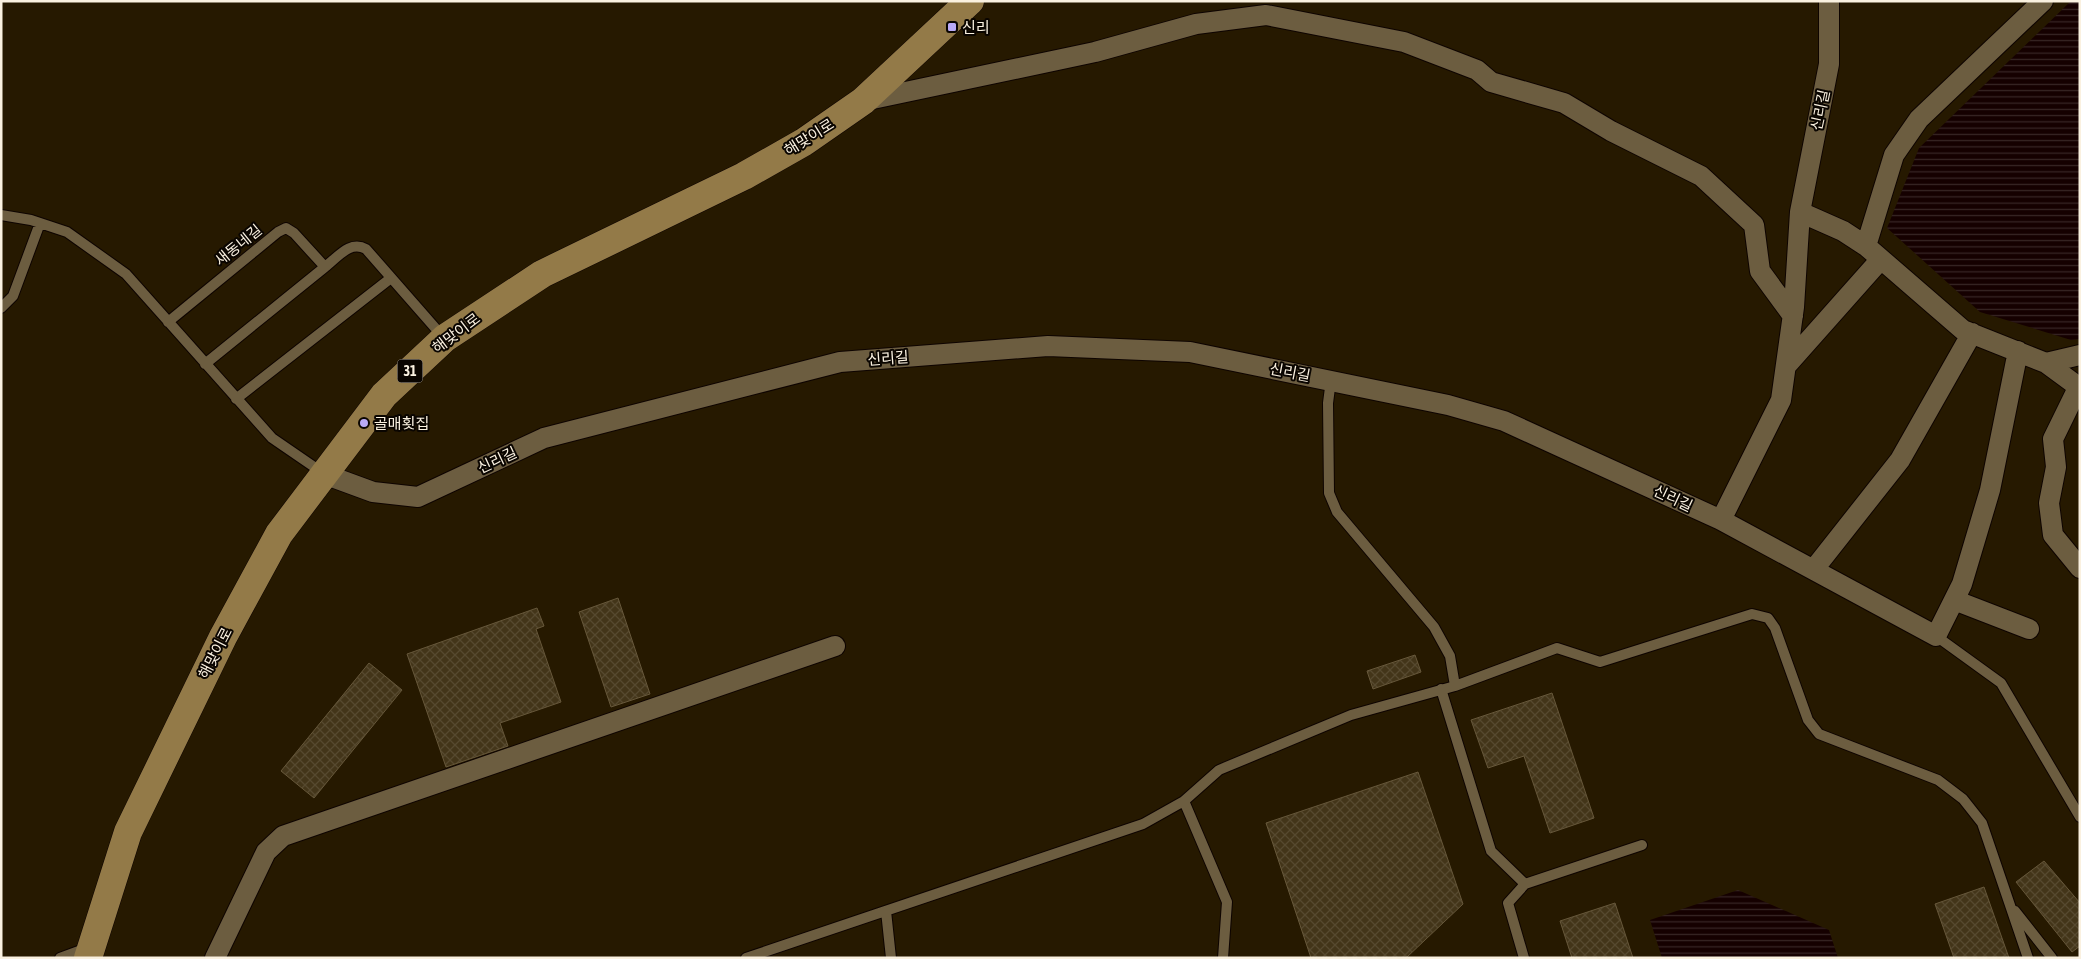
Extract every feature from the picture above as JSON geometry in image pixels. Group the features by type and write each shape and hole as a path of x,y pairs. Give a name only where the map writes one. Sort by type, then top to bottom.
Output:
{"main road":[{"name":"해맞이로","path":"90,952 128,832 142,799 223,637 279,534 384,395 445,338 542,274 744,176 804,142 864,101 970,1"}],"street":[{"name":"신리길","path":"324,474 373,492 418,498 544,438 840,362 1048,346 1190,352 1448,405 1504,421 1721,520 1782,400 1793,316 1800,212 1829,64 1829,1"},
{"path":"1786,366 1874,253 1894,155 1919,120 2043,1"},
{"path":"864,101 1095,52 1196,24 1266,15 1404,42 1477,70 1491,82 1564,103 1611,131 1701,176 1754,225 1760,271 1793,316"},
{"path":"1800,212 1843,231 1874,253 1963,330 2046,363 2079,388 2053,439 2056,467 2049,503 2053,535 2080,568"},
{"path":"1814,569 1900,460 1972,333"},
{"path":"1721,520 1936,636 1962,584 1990,490 2018,352"},
{"path":"2046,363 2080,355"},
{"path":"1954,600 2029,629"},
{"path":"215,958 266,852 282,836 835,646"}],"lane":[{"path":"1,215 40,223 68,232 126,274 236,400 272,438 324,474"},
{"path":"1,308 13,296 40,223"},
{"name":"새동네길","path":"168,322 278,232 286,228 294,232 326,267"},
{"path":"205,364 352,246 359,245 366,249 445,338"},
{"path":"236,400 391,278"},
{"path":"1331,380 1328,402 1329,493 1337,512 1434,627 1450,656 1455,686"},
{"path":"746,958 1143,824 1184,801 1219,770 1351,716 1455,686 1557,648 1600,662 1752,614 1768,618 1776,628 1808,720 1819,734 1938,780 1963,799 1982,824 2028,958"},
{"path":"1936,636 2001,683 2080,817"},
{"path":"1441,689 1491,851 1525,884"},
{"path":"1184,801 1227,902 1223,958"},
{"path":"1524,958 1508,903 1525,884 1642,845"},
{"path":"2009,904 2052,958"},
{"path":"886,911 891,958"},
{"path":"60,958 90,952"}],"shaded area":[{"path":"2071,1 2080,1 2080,339 2071,340 1980,312 1887,228 1919,148"},
{"path":"1738,890 1829,930 1838,958 1662,958 1650,920"}],"building":[{"path":"618,598 650,694 611,707 579,612"},
{"path":"537,608 544,626 536,629 561,702 500,723 508,746 446,767 407,654"},
{"path":"1415,655 1421,672 1373,689 1367,671"},
{"path":"369,663 402,690 314,798 281,771"},
{"path":"1552,693 1594,818 1550,833 1524,756 1488,768 1471,720"},
{"path":"1418,772 1463,904 1406,958 1311,958 1266,823"},
{"path":"2044,861 2080,903 2080,946 2072,952 2016,882"},
{"path":"1984,887 2009,958 1954,958 1935,904"},
{"path":"1615,903 1633,958 1572,958 1560,921"}],"place":[{"name":"신리","path":"952,27"},
{"name":"골매횟집","path":"364,423"}]}
